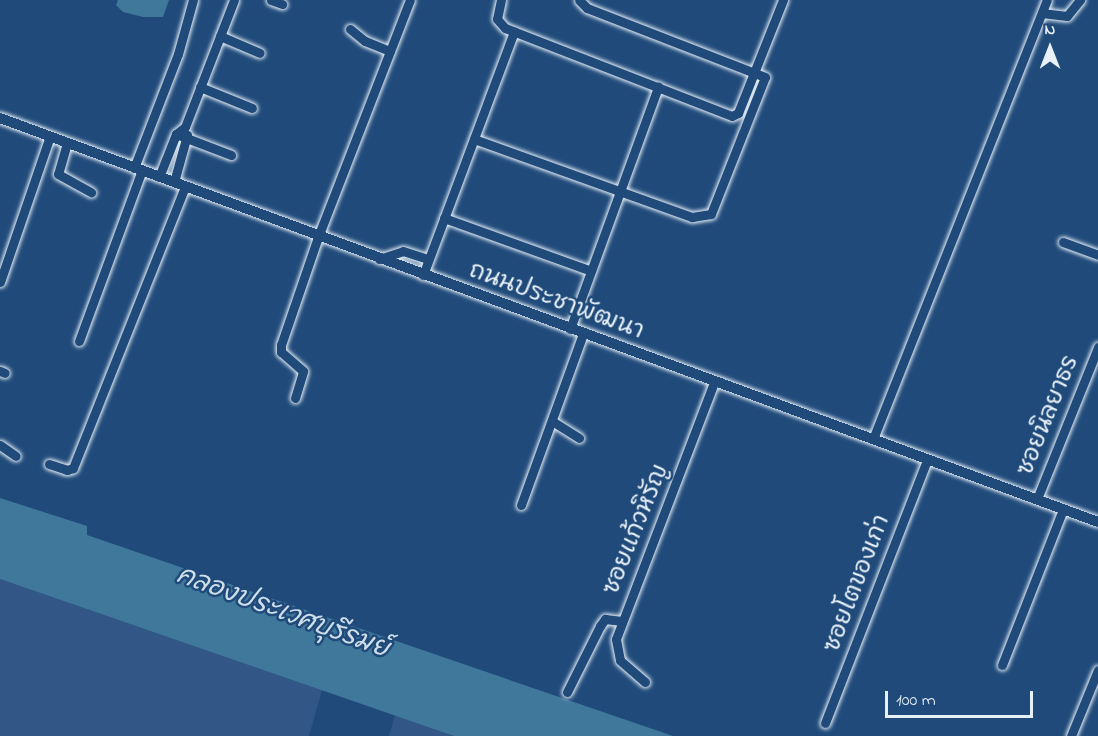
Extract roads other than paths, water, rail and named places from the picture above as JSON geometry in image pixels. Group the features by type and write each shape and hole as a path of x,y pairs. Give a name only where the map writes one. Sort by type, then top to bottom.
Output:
{"street":[{"path":"79,341 178,54 194,0"},
{"path":"159,177 176,134 185,127 234,0"},
{"path":"272,0 282,4"},
{"path":"295,398 303,371 301,365 281,352 281,345 318,237 410,0"},
{"path":"501,0 499,24 732,116 738,112 783,0"},
{"path":"474,139 692,217 711,214 765,83 765,77 587,8 579,0"},
{"path":"873,439 1047,0"},
{"path":"1042,13 1067,16 1080,0"},
{"path":"350,29 365,41 390,51"},
{"path":"423,275 514,31"},
{"path":"220,36 260,53"},
{"path":"200,87 252,108"},
{"path":"570,329 658,87"},
{"name":"ถนนประชาพัฒนา","path":"0,118 714,383 1098,522"},
{"path":"174,182 188,138 185,127"},
{"path":"176,134 231,155"},
{"path":"0,282 50,136"},
{"path":"67,143 58,174 91,192"},
{"path":"49,464 67,470 73,468 185,186"},
{"path":"444,218 591,271"},
{"path":"1064,242 1098,255"},
{"path":"379,259 403,251 428,259"},
{"path":"521,504 583,334"},
{"name":"ซอยนิลยาธร","path":"1037,499 1098,347"},
{"name":"ซอยแก้วหิรัญ","path":"645,682 624,665 616,652 622,621 714,383"},
{"path":"552,421 579,438"},
{"path":"0,445 16,456"},
{"name":"ซอยโตของเก่า","path":"825,723 927,460"},
{"path":"1002,665 1064,509"},
{"path":"567,692 605,619 622,621"},
{"path":"1071,736 1098,670"}],"water":[{"path":"118,0 169,0 163,17 143,17 123,12 116,5"},
{"name":"คลองประเวศบุรีรมย์","path":"0,498 87,526 87,535 673,736 454,736 0,579"}]}
